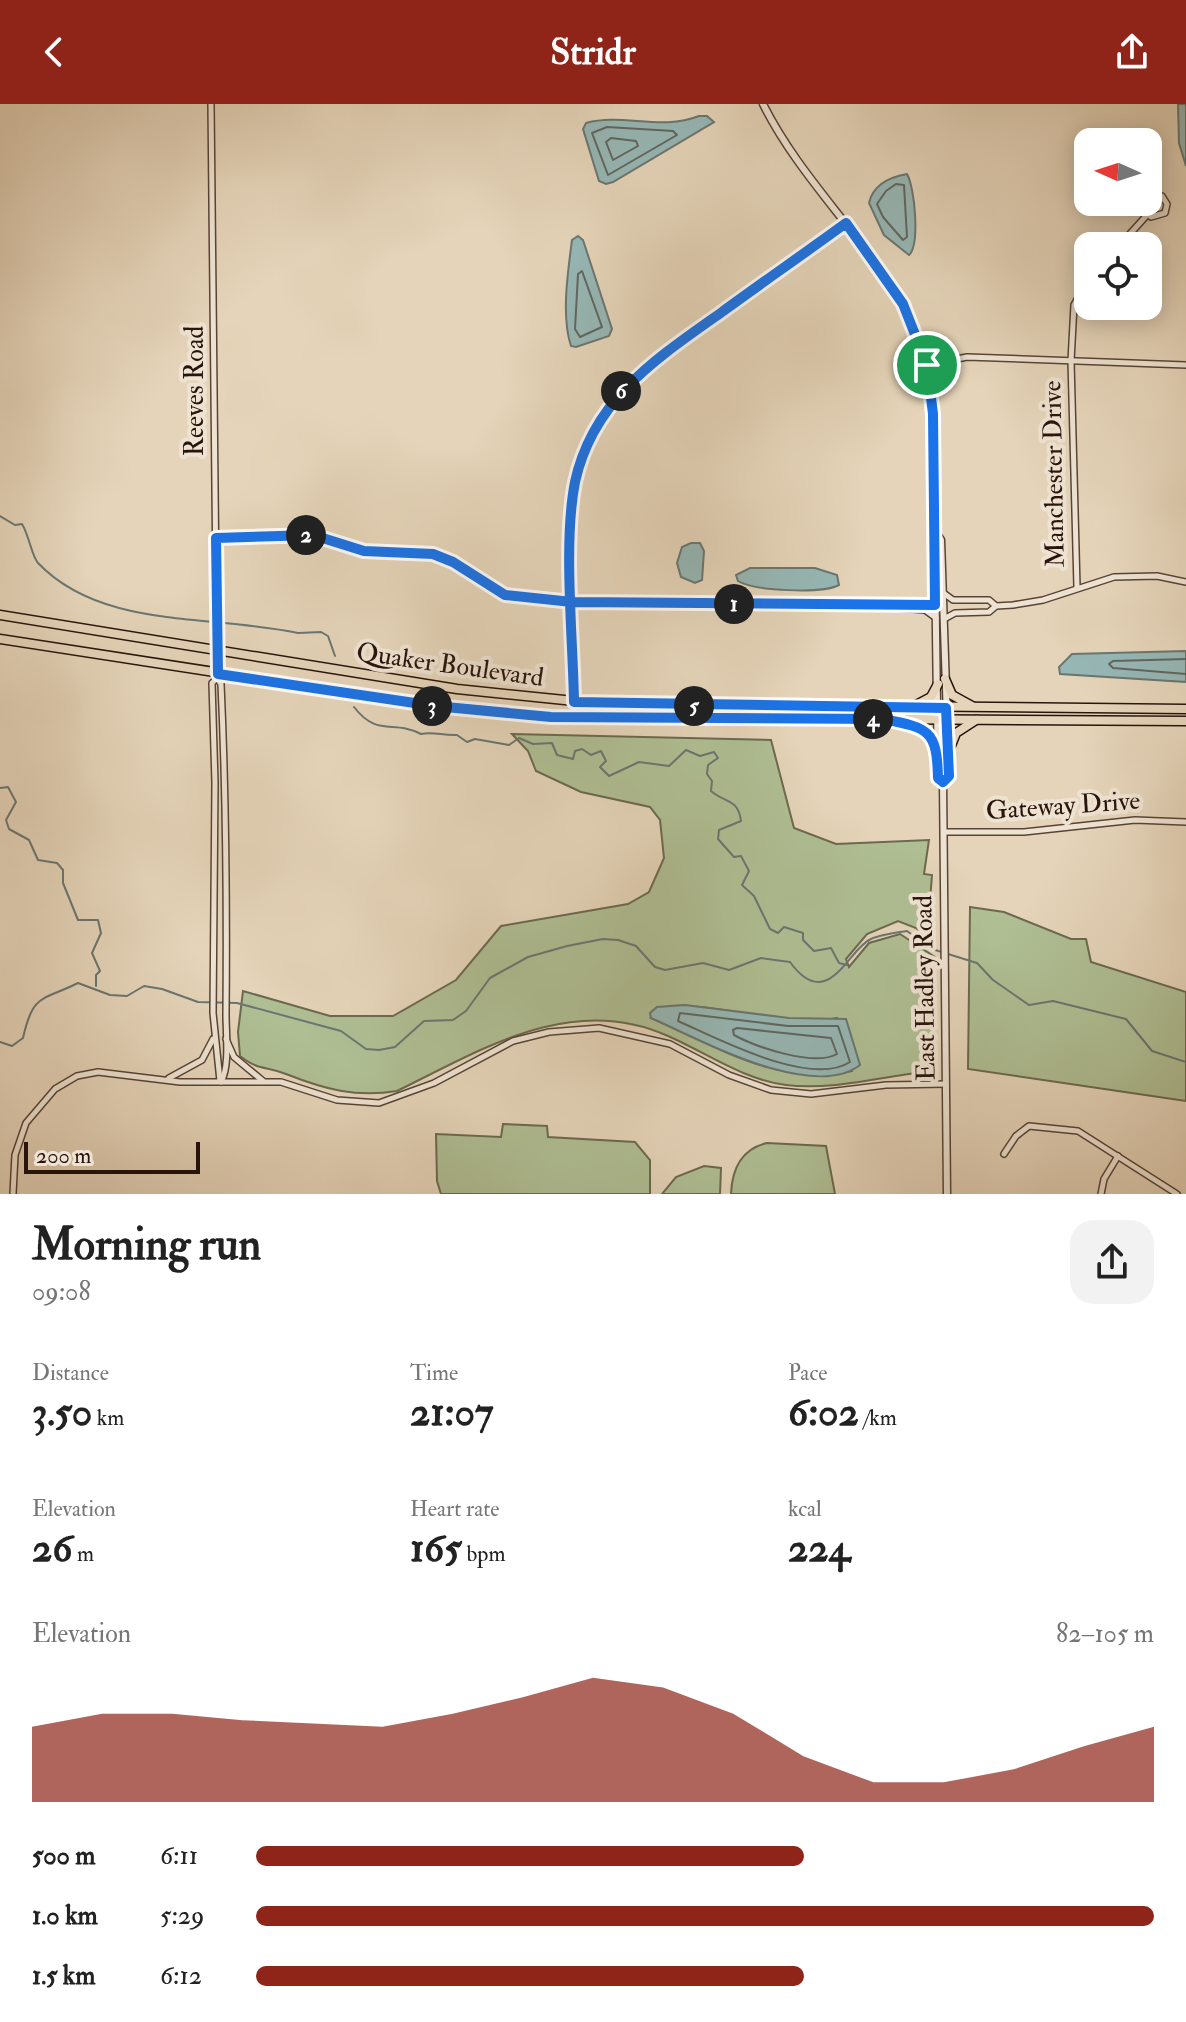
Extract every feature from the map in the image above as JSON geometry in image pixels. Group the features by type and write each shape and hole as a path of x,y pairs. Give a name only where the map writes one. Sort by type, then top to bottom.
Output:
{"main road":[{"name":"Quaker Boulevard","path":"0,615 457,689 574,702 1186,709"},
{"name":"Quaker Boulevard","path":"0,639 218,676 435,706 574,718 1186,721"},
{"path":"909,707 931,697 941,682 952,695 976,708"},
{"path":"883,719 922,727 938,748"},
{"path":"948,753 956,733 976,720"}],"street":[{"name":"Reeves Road","path":"211,104 218,676 221,684 225,790 226,1038 225,1075 220,1082"},
{"name":"East Hadley Road","path":"763,104 903,304 927,365 933,414 940,618 942,720 938,778 943,782"},
{"path":"1132,232 1146,216"},
{"path":"574,718 571,516 575,482 587,445 609,406 642,370 846,223"},
{"name":"Manchester Drive","path":"1074,305 1071,361 1077,587"},
{"path":"927,365 967,357 1186,365"},
{"name":"East Hadley Road","path":"935,531 941,540 942,592 938,605"},
{"path":"216,538 313,535 364,551 433,554 453,562 505,595 572,602 938,605"},
{"path":"886,606 925,610 940,618 955,613 989,612 996,606 1027,604 1114,577 1140,575 1186,582"},
{"path":"942,592 953,600 989,600 996,606"},
{"name":"Reeves Road","path":"218,676 212,683 215,783 213,1013 220,1082"},
{"name":"East Hadley Road","path":"942,720 949,776 943,782 947,1194"},
{"name":"Gateway Drive","path":"944,832 1024,832 1135,820 1186,822"},
{"path":"13,1194 18,1141 26,1123 55,1089 77,1076 98,1072 166,1080 281,1082 348,1102 379,1103 424,1087 513,1041 560,1031 599,1028 670,1044 729,1075 771,1090 811,1094 886,1085 946,1084"},
{"path":"166,1080 202,1060 211,1046 214,1030"},
{"path":"226,1038 234,1057 264,1082"},
{"path":"1004,1154 1020,1131 1039,1125 1078,1131 1177,1194"},
{"path":"1101,1194 1104,1179 1118,1156"}],"green space":[{"path":"512,734 771,740 794,828 836,844 929,840 924,874 932,875 928,927 934,932 933,942 916,928 898,921 867,934 846,959 849,967 869,943 900,934 935,957 931,1071 840,1085 786,1085 740,1072 668,1036 632,1024 597,1020 562,1023 528,1032 494,1044 397,1091 382,1093 354,1093 327,1088 258,1066 240,1056 238,1032 243,991 330,1016 393,1016 456,980 501,926 628,904 649,892 664,858 660,820 650,807 581,792 536,771 528,751","holes":["669,1006 796,1020 837,1018 852,1071 825,1075 773,1069 723,1051 651,1018"]},
{"path":"970,907 1004,912 1071,939 1086,939 1091,962 1186,992 1186,1101 968,1069"},
{"path":"503,1124 547,1126 548,1137 635,1142 650,1160 650,1194 441,1194 437,1181 436,1134 501,1137"},
{"path":"767,1143 826,1146 835,1194 731,1194 733,1176 744,1155"},
{"path":"704,1166 721,1168 720,1194 662,1194 676,1177"}],"water":[{"path":"1178,104 1186,104 1186,166 1179,143"},
{"path":"707,116 714,122 613,182 606,184 599,181 583,129 586,123 600,120 671,122"},
{"path":"907,174 915,216 914,240 909,255 884,235 869,203 874,191 883,183"},
{"path":"578,236 583,240 612,329 609,336 576,347 571,346 568,334 566,307 572,240"},
{"path":"700,543 704,551 702,580 695,583 681,577 677,563 682,547"},
{"path":"750,568 815,568 837,575 839,585 818,590 788,590 738,581 736,575"},
{"path":"1186,651 1186,682 1060,674 1059,667 1072,654"},
{"path":"685,1005 789,1018 846,1019 860,1065 839,1074 814,1076 785,1072 726,1052 651,1018 650,1013 657,1007"}],"waterway":[{"path":"0,516 15,525 22,524 38,563 64,584 93,600 159,616 298,633 321,632 328,636 335,656"},
{"path":"354,707 378,725 421,734 457,735 467,742 475,739 509,745 519,738 533,744 552,743 557,755 573,759 575,751 582,749 591,755 601,751 606,761 600,767 609,776 639,762 669,766 686,750 700,756 714,752 718,758 708,765 707,774 712,781 711,791 734,805 741,821 719,830 718,839 734,857 741,856 749,871 742,885 754,896 770,929 778,933 784,927 803,933 803,940 814,951 831,948 839,963 847,965"},
{"path":"0,788 8,787 16,802 6,820 9,829 29,840 38,860 57,863 63,870 63,883 78,920 98,920 101,933 92,953 100,971 96,975 96,986"},
{"path":"0,1042 12,1046 23,1038 35,1006 47,996 78,983 110,995 127,996 144,986 198,1002 237,1003 341,1031 366,1049 379,1050 395,1047 424,1021 453,1020 466,1011 490,978 528,957 567,946 603,939 618,940 636,946 655,967 665,970 703,963 729,970 761,958 790,962 803,976 815,982 835,975 869,940 907,931 932,949 977,963 993,980 1029,1005 1053,1001 1126,1019 1152,1051 1186,1062"}],"route":[{"path":"927,365 916,330 897,293 846,223 633,377 597,425 575,482 571,528 572,602 574,702 657,706 946,708 949,776 943,782 938,778 938,748 929,732 922,727 883,719 551,717 435,706 218,674 216,538 313,535 351,549 433,554 453,562 498,592 527,600 572,602 843,606 935,605 933,414 927,365"}]}
